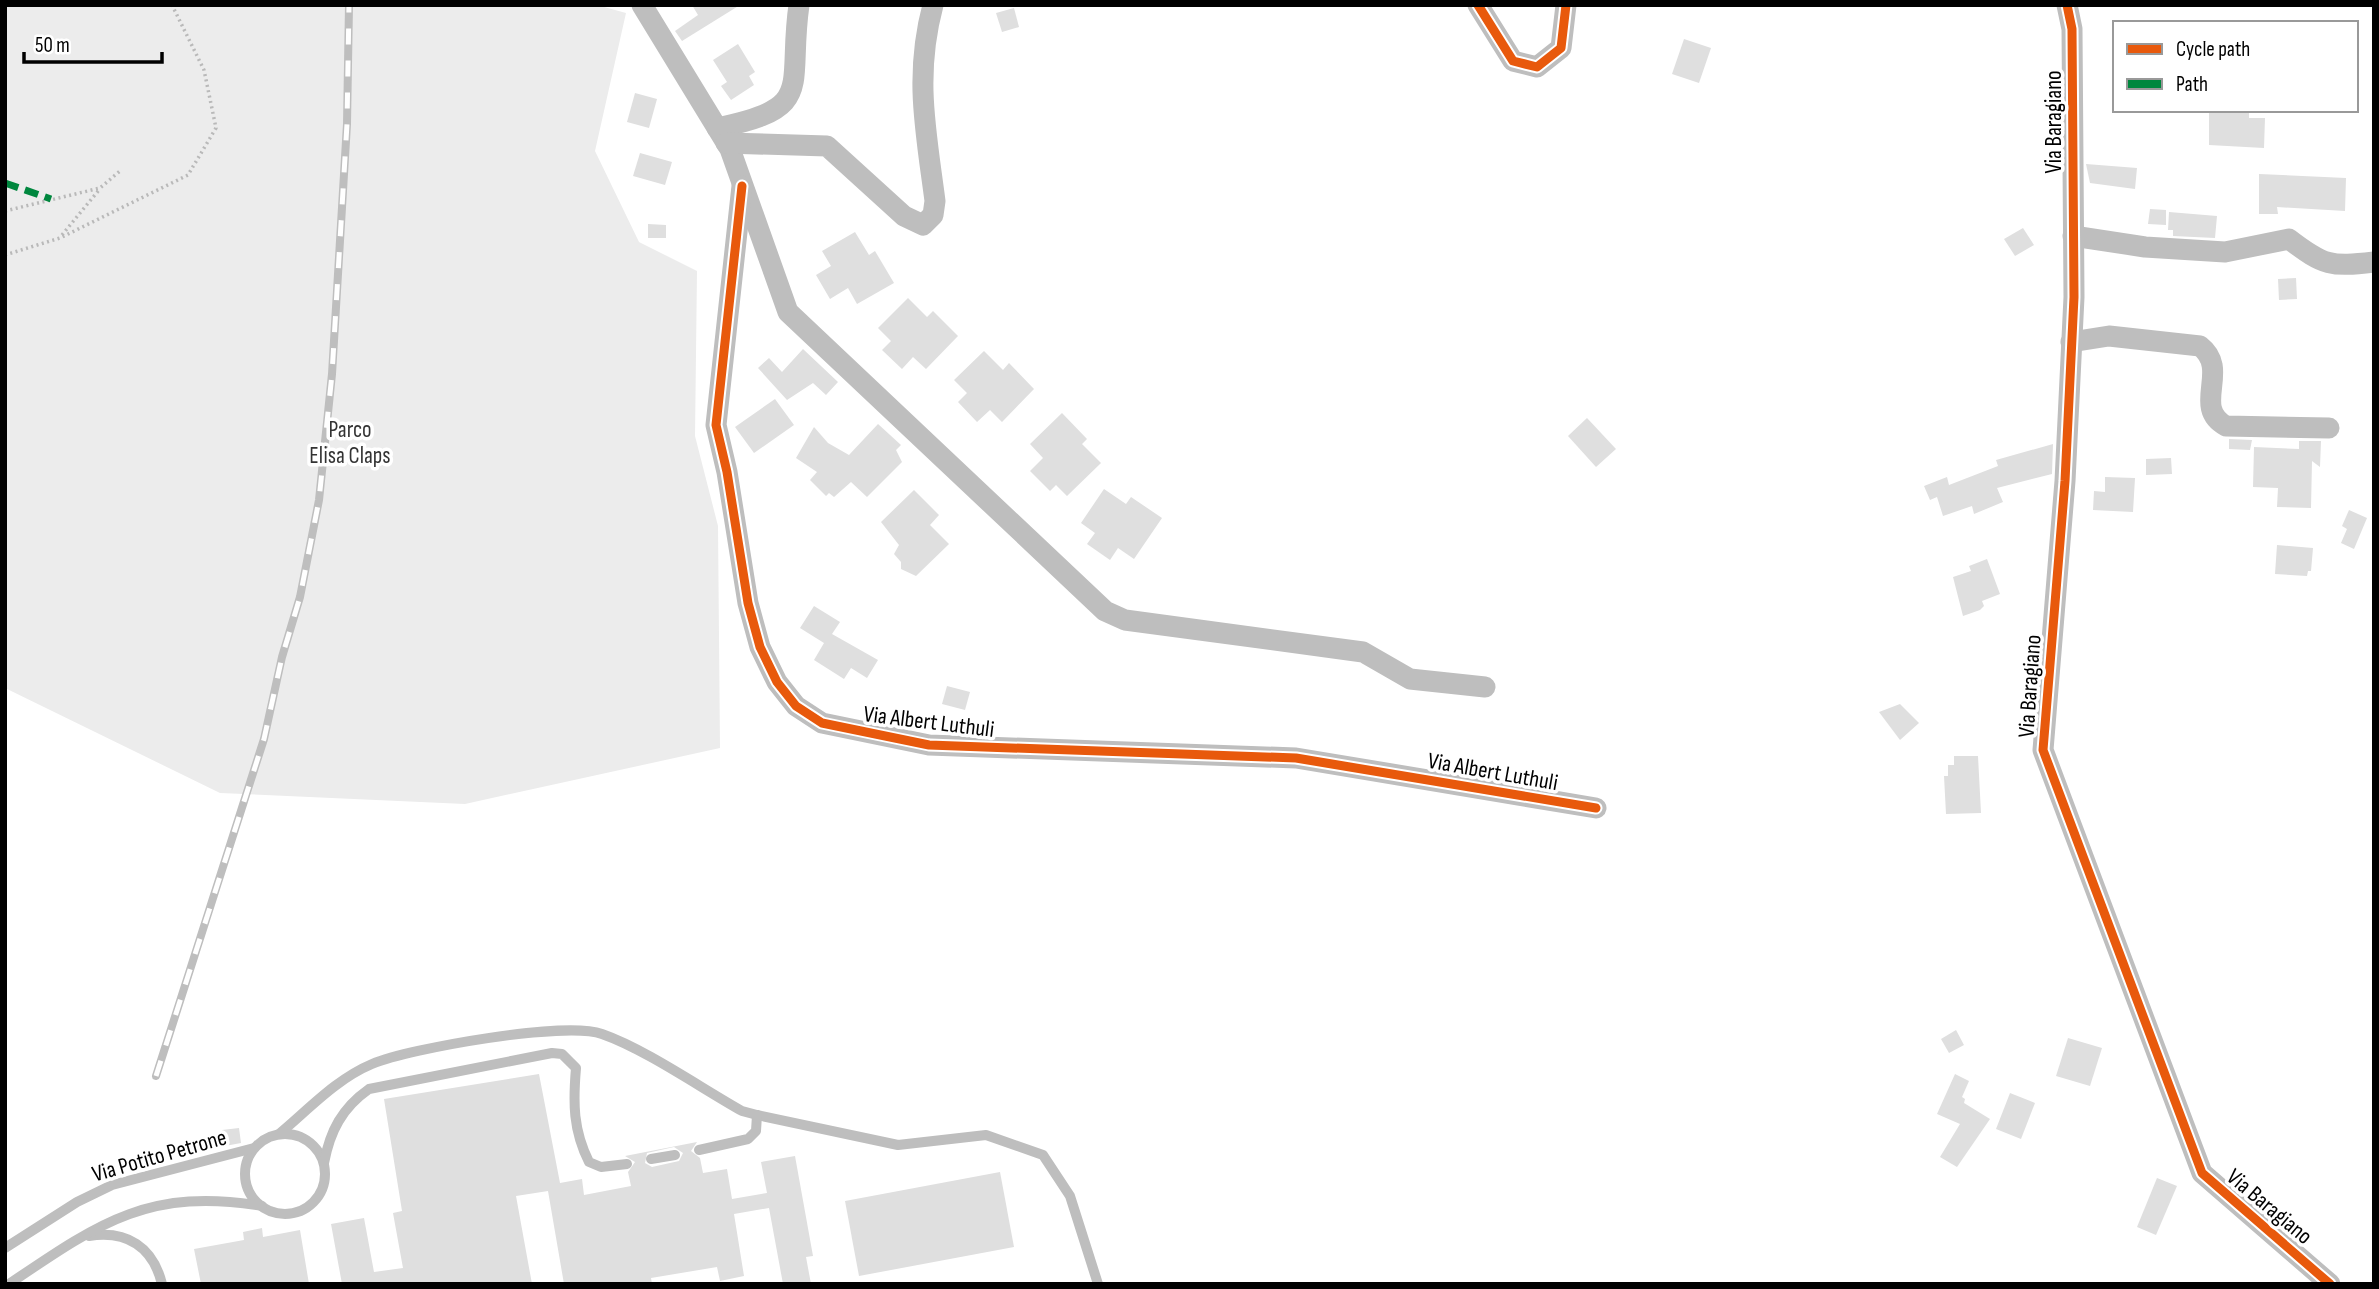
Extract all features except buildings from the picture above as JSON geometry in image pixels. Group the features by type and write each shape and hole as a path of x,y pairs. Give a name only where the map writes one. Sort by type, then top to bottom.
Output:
{"street":[{"name":"Via Albert Luthuli","path":"642,5 738,168 781,298 799,325 938,451 1112,616 1363,652 1410,679 1485,687"},
{"path":"721,136 769,115 790,95 795,77 799,5"},
{"path":"721,136 827,146 904,216 922,225 933,215 935,201 920,84 925,36 933,5"},
{"path":"1478,5 1513,61 1537,67 1561,48 1566,5"},
{"name":"Via Baragiano","path":"2067,5 2072,29 2071,342 2065,481 2043,750 2202,1173 2330,1284"},
{"name":"Via Albert Luthuli","path":"742,186 716,425 727,472 748,603 760,647 777,682 796,705 822,723 929,745 1296,758 1596,808"},
{"path":"2073,236 2145,247 2225,252 2289,239 2313,257 2337,266 2374,262"},
{"path":"2071,342 2109,336 2200,346 2209,353 2214,363 2211,411 2216,420 2226,426 2329,428"}],"lane":[{"path":"627,1164 601,1167 589,1161 574,1120 572,1099 576,1068 562,1054 552,1053 369,1089 352,1101 336,1122 324,1163 323,1186 307,1207 282,1213 262,1206 249,1190 246,1177 248,1158 254,1148 262,1141 279,1134 341,1082 372,1064 436,1049 563,1029 580,1029 618,1041 742,1111 898,1145 986,1135 1043,1155 1070,1196 1098,1284"},
{"path":"699,1150 748,1139 756,1131 757,1115"},
{"path":"279,1134 305,1139 314,1146 324,1163"},
{"name":"Via Potito Petrone","path":"5,1248 77,1202 112,1185 254,1148"},
{"path":"651,1159 675,1155"},
{"name":"Via Potito Petrone","path":"9,1284 80,1237 115,1218 186,1200 227,1200 262,1206"},
{"path":"80,1237 102,1234 125,1236 143,1249 159,1269 162,1284"}],"path":[{"path":"5,255 60,238 188,175 216,128 204,70 172,5"},
{"path":"60,238 100,188 120,171"},
{"path":"5,211 100,188"}],"green space":[{"name":"Parco Elisa Claps","path":"5,5 597,5 626,13 595,151 639,242 697,271 695,436 718,526 720,748 465,804 220,793 5,688"}],"railway":[{"path":"156,1076 264,739 282,657 300,597 319,500 332,374 347,124 349,5"}],"marked path":[{"path":"5,183 51,199"}],"cycle path":[{"path":"1478,5 1513,61 1537,67 1561,48 1566,5"},
{"path":"2067,5 2072,29 2074,297 2065,481 2043,750 2202,1173 2330,1284"},
{"path":"742,186 716,425 727,472 748,603 760,647 777,682 796,706 822,723 929,745 1296,758 1596,808"}]}
